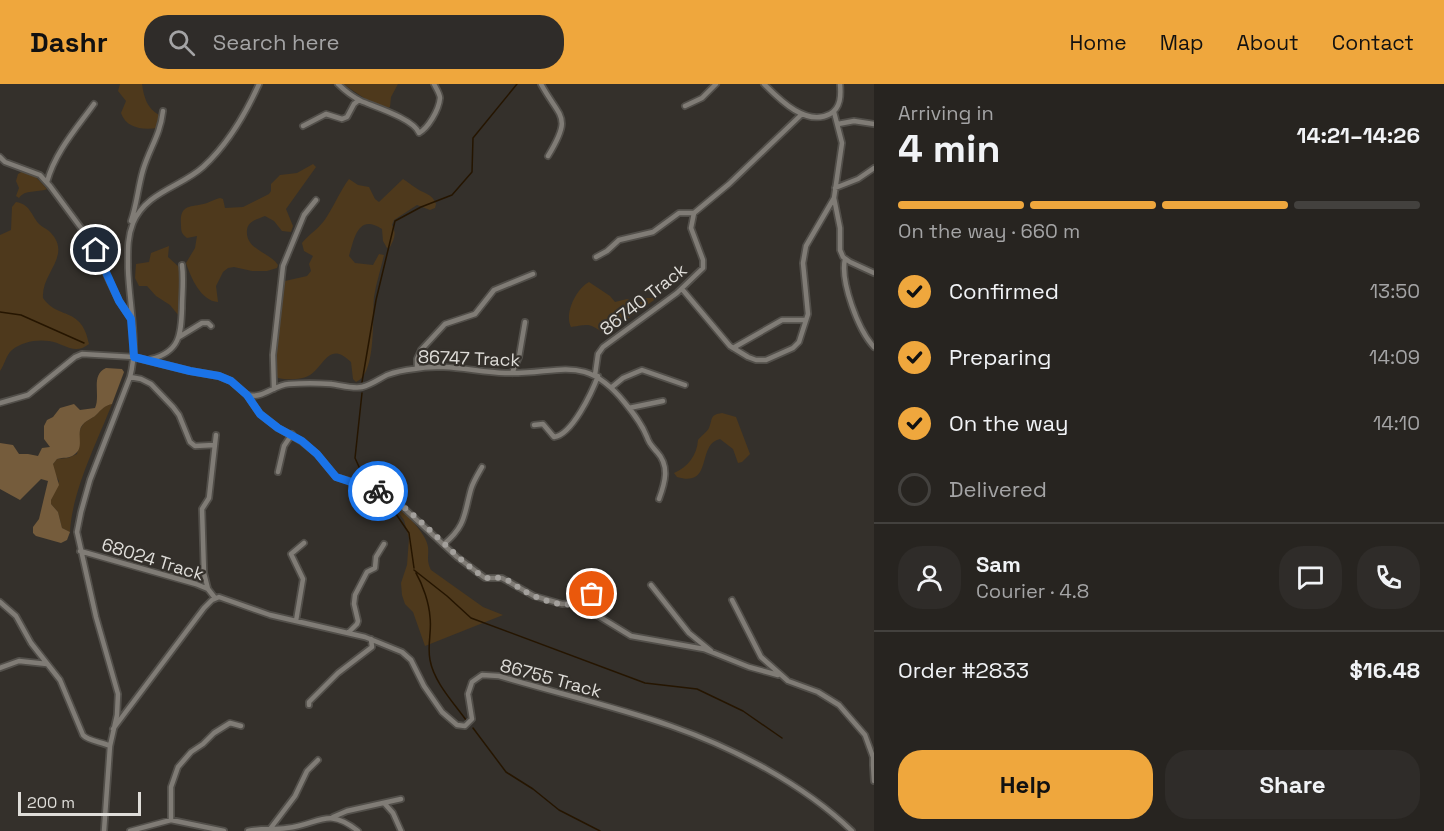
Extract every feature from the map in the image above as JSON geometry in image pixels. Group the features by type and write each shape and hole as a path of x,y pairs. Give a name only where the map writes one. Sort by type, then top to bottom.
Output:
{"street":[{"path":"129,233 135,219 155,197 195,173 227,141 246,112 259,84"},
{"path":"338,84 359,100 389,111 417,128 419,133 426,128 439,102 434,84"},
{"path":"541,84 563,120 562,129 548,156"},
{"path":"685,106 702,98 716,84"},
{"path":"764,84 780,99 802,114 822,117 834,112 840,101 840,84"},
{"path":"303,126 326,114 342,119 347,117 359,100"},
{"path":"47,182 53,163 94,104"},
{"path":"104,831 110,746 117,715 116,683 100,636 80,550 78,525 85,496 130,377 134,357 128,285 129,233 144,166 160,130 163,111"},
{"path":"834,112 842,150 834,198 840,228 840,250 845,259 874,273"},
{"path":"596,257 619,240 653,232 676,214 694,213 802,114"},
{"path":"838,124 854,121 874,124"},
{"path":"0,157 5,162 35,172 47,182 90,240 119,301 131,319"},
{"path":"0,166 5,162"},
{"path":"835,188 858,179 874,168"},
{"path":"682,289 733,348 756,360 766,360 797,345 807,320 808,307 803,263 805,252 811,236 834,198"},
{"path":"274,389 273,362 283,266 304,215 316,200"},
{"name":"86740 Track","path":"534,424 543,424 556,438 560,436 578,416 596,375 598,354 603,347 682,289 699,273 704,264 692,234 691,222 694,213"},
{"path":"845,259 843,272 846,285 862,329 874,347"},
{"path":"179,338 183,288 182,266"},
{"path":"417,368 418,355 445,324 475,314 494,290 533,274"},
{"path":"733,348 782,320 807,320"},
{"path":"512,373 519,357 525,322"},
{"path":"148,360 166,354 179,338 202,323 212,326"},
{"path":"0,403 28,395 79,355 134,357 219,376 231,381 247,395 260,414 278,428 292,434 317,454 336,477 387,495 485,578 502,578 549,602 562,604 577,603 590,597 597,582"},
{"name":"86747 Track","path":"247,395 260,395 281,385 300,383 362,387 394,372 417,368 463,368 512,373 566,369 596,375 612,387 629,408 641,423 649,442 659,453 665,465 665,482 659,499"},
{"path":"612,387 623,378 642,370 685,385"},
{"path":"130,377 141,378 151,384 173,407 190,442 195,446 214,446"},
{"path":"629,408 663,401"},
{"path":"278,472 281,452 292,434"},
{"path":"207,589 204,573 202,509 209,498 216,435"},
{"path":"444,544 457,530 467,512 472,486 482,467"},
{"path":"296,621 303,575 291,554 304,543"},
{"path":"348,633 357,624 355,595 367,572 375,568 376,557 384,544"},
{"name":"68024 Track","path":"80,550 132,567 174,577 207,589 215,598"},
{"path":"651,585 689,633 711,651"},
{"path":"113,729 204,608 215,598"},
{"name":"86755 Track","path":"215,598 230,600 296,621 371,639 408,656 436,705 457,724 465,726 472,719 468,694 472,682 482,675 499,676 671,726 729,750 810,797 852,831"},
{"path":"732,600 759,652 781,676 793,684 824,695 844,710 865,735 873,757 874,781"},
{"path":"0,602 20,621 28,638 60,680 84,737 110,746"},
{"path":"577,603 631,636 711,651 749,667 781,676"},
{"path":"309,705 318,692 372,647 371,639"},
{"path":"0,668 19,661 47,664"},
{"path":"171,820 171,787 178,767 190,752 214,733 232,723 241,726"},
{"path":"270,829 295,796 307,771 318,760"},
{"path":"873,766 874,761"},
{"path":"248,831 286,828 333,817 347,811 401,800"},
{"path":"385,804 393,813 401,831"},
{"path":"333,817 350,824 358,831"},
{"path":"130,831 171,820 224,831"},
{"path":"302,831 303,823"}],"shaded area":[{"path":"120,84 142,84 147,102 159,115 157,128 135,127 123,118 121,113 126,101 118,91"},
{"path":"343,84 398,84 388,108 367,100"},
{"path":"313,164 316,167 286,209 293,226 291,232 282,231 274,221 265,216 249,224 247,237 250,242 274,261 278,265 277,268 252,271 228,268 223,272 216,286 218,302 207,298 194,282 186,263 195,248 197,236 187,238 182,233 181,218 185,209 220,198 223,199 225,208 243,207 269,194 271,184 280,175 297,173"},
{"path":"23,171 33,174 47,189 28,192 19,198 16,196 19,188 16,181 18,174"},
{"path":"349,179 358,185 369,187 379,202 403,179 428,194 436,204 435,208 430,210 417,205 394,220 392,225 394,236 390,247 387,248 383,241 382,229 374,225 362,226 355,236 349,256 355,263 373,265 379,254 384,255 374,297 370,357 363,377 356,382 353,379 351,362 337,353 328,357 307,377 278,378 275,362 283,284 285,281 307,276 311,271 309,264 313,256 304,251 302,243 324,222"},
{"path":"16,202 27,207 39,224 57,241 57,257 46,281 43,298 49,305 81,324 89,344 74,349 44,340 24,343 10,352 0,371 0,235 11,230 12,207"},
{"path":"169,246 168,257 179,267 181,287 179,316 170,305 156,296 147,286 139,286 135,278 136,264 149,262 151,253"},
{"path":"589,282 615,302 627,299 639,303 646,298 657,298 606,334 589,325 571,327 569,315 572,302 584,285"},
{"path":"106,368 122,369 124,372 112,404 103,408 81,427 78,451 73,456 57,459 53,464 59,485 51,504 58,512 62,528 70,532 67,540 61,543 36,536 33,533 33,527 39,519 48,481 41,479 20,500 0,489 0,443 13,445 19,454 38,456 42,448 50,447 44,439 44,426 60,408 74,404 80,410 95,408 98,375"},
{"path":"112,404 80,484 70,532 62,528 58,512 51,504 59,481 53,471 53,464 57,459 77,454 80,429 83,424 103,408"},
{"path":"722,413 736,417 750,454 738,463 733,449 720,439 708,449 701,471 696,476 688,479 677,477 674,473 691,460 698,440 708,430 713,416"},
{"path":"393,503 424,536 431,570 483,607 503,615 425,646 413,612 405,604 402,595 401,583 407,565 409,538 404,520"}],"waterway":[{"path":"362,382 376,300 395,221 421,207 452,195 472,172 473,138 517,84"},
{"path":"0,312 21,315 84,343"},
{"path":"362,393 355,458 365,480"},
{"path":"372,492 396,514 409,533 414,568"},
{"path":"414,570 471,618 645,683 697,689 743,711 782,738"},
{"path":"416,573 425,594 429,612 429,654 432,668 445,692 466,720"},
{"path":"473,728 506,772 533,789 559,810 600,831"}],"way so far":[{"path":"378,491 399,503 457,557 485,578 505,579 534,596 562,604 582,602 592,594"}],"route":[{"path":"96,250 119,301 131,319 134,357 219,376 231,381 247,395 260,414 278,428 302,441 340,480 378,491"}]}
